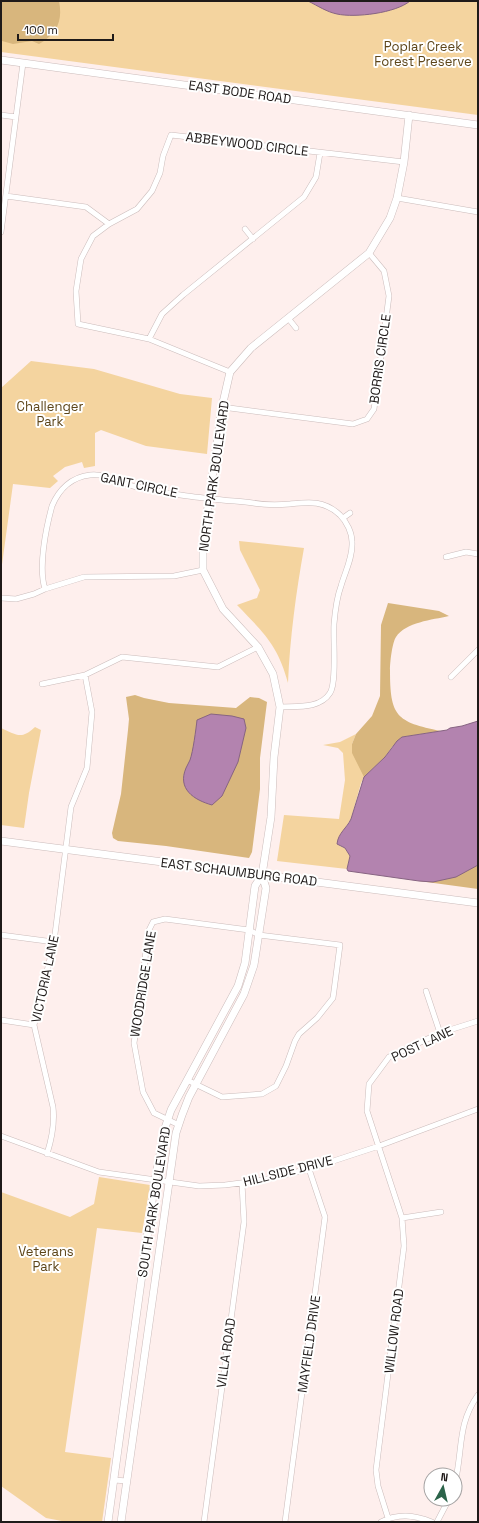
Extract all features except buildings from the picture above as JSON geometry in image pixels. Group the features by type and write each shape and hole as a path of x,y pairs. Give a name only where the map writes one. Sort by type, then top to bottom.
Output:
{"street":[{"name":"EAST BODE ROAD","path":"1,60 478,125"},
{"path":"1,232 23,63"},
{"path":"1,115 16,117"},
{"name":"NORTH PARK BOULEVARD","path":"262,875 271,817 274,757 280,707 273,674 258,647 222,609 203,570 203,542 222,407 230,372 251,348 369,253 390,218 398,198 404,162 409,115"},
{"name":"ABBEYWOOD CIRCLE","path":"148,339 78,324 76,291 81,259 93,236 109,224 136,209 152,192 160,173 162,156 171,135 404,162"},
{"path":"230,372 148,339 162,314 183,295 304,197 316,177 320,153"},
{"path":"6,196 86,207 109,224"},
{"path":"398,198 478,212"},
{"path":"245,230 253,239"},
{"name":"BORRIS CIRCLE","path":"222,407 353,424 367,419 374,409 389,296 384,271 369,253"},
{"path":"288,318 296,328"},
{"name":"GANT CIRCLE","path":"45,589 42,580 42,566 50,516 55,498 72,480 90,475 99,475 135,487 210,498 263,504 317,502 330,508 343,518 352,534 349,561 340,587 334,623 334,674 331,692 320,703 280,707"},
{"path":"343,518 350,513"},
{"path":"446,557 466,552 478,554"},
{"path":"1,598 16,599 84,577 174,576 203,570"},
{"path":"42,684 85,675 122,657 218,667 258,647"},
{"path":"451,677 478,650"},
{"name":"VICTORIA LANE","path":"47,1154 55,1119 34,1025 54,942 71,807 87,768 92,712 85,675"},
{"name":"EAST SCHAUMBURG ROAD","path":"1,841 478,903"},
{"name":"SOUTH PARK BOULEVARD","path":"108,1522 156,1180 167,1120 238,986 245,963 255,886 262,875"},
{"name":"SOUTH PARK BOULEVARD","path":"121,1522 178,1125 185,1106 196,1084 246,989 256,958 266,888 262,875"},
{"name":"WOODRIDGE LANE","path":"178,1125 154,1113 143,1092 134,1043 148,932 153,922 165,919 249,930 259,935 340,945 333,998 317,1018 299,1034 276,1086 262,1094 222,1097 196,1084"},
{"path":"1,935 54,942"},
{"path":"426,991 440,1033"},
{"path":"1,1020 34,1025"},
{"name":"POST LANE","path":"379,1146 367,1111 369,1084 389,1057 440,1033 478,1021"},
{"path":"187,1080 196,1084"},
{"name":"HILLSIDE DRIVE","path":"1,1136 99,1172 199,1186 224,1186 263,1180 309,1169 379,1146 478,1109"},
{"name":"WILLOW ROAD","path":"379,1146 402,1218 404,1246 376,1470 378,1486 388,1518"},
{"name":"MAYFIELD DRIVE","path":"285,1522 326,1217 309,1169"},
{"name":"VILLA ROAD","path":"204,1522 244,1222 242,1184"},
{"path":"402,1218 441,1212"},
{"path":"457,1467 463,1426 470,1406 478,1395"},
{"path":"114,1480 127,1481"},
{"path":"437,1522 445,1507"},
{"path":"381,1522 399,1515 413,1516 432,1522"}],"green space":[{"name":"Poplar Creek Forest Preserve","path":"1,1 478,1 478,115 1,52"},
{"name":"Challenger Park","path":"31,361 94,369 180,394 212,398 207,454 146,446 101,430 95,433 95,466 84,468 82,462 65,467 53,476 58,481 50,488 13,484 1,572 1,388"},
{"path":"239,541 304,548 294,615 288,683 284,670 274,649 262,632 237,605 257,598 260,590 240,550"},
{"path":"35,727 41,730 24,828 1,825 1,728 11,733 22,735 26,734"},
{"path":"356,734 352,744 365,775 361,783 351,819 338,840 340,846 345,848 350,856 347,869 277,861 284,815 339,819 345,780 343,753 338,748 323,745 340,742"},
{"name":"Veterans Park","path":"99,1177 150,1185 142,1233 97,1228 65,1452 111,1458 102,1522 67,1522 46,1518 1,1486 1,1192 70,1217 94,1204"}],"shaded area":[{"path":"1,1 59,1 59,21 50,36 39,44 32,41 13,44 2,41"},
{"path":"308,1 410,1 395,9 375,14 345,15 322,9"},
{"path":"388,603 439,611 449,616 420,622 400,632 396,637 392,648 390,663 390,685 392,698 394,707 399,714 405,720 414,724 441,731 402,737 385,757 364,777 352,753 352,744 356,734 372,716 380,696 381,625"},
{"path":"135,695 169,703 236,708 250,697 259,698 267,702 260,758 260,789 252,852 249,858 166,846 118,841 113,838 112,833 121,794 128,730 129,719 126,697"},
{"path":"211,714 244,719 246,728 238,762 222,796 212,805 193,797 186,788 184,782 186,767 192,752 197,720"},
{"path":"478,721 478,865 456,877 433,882 348,871 347,869 350,856 345,848 337,844 339,837 351,819 364,777 385,757 397,741 402,737 447,730"},
{"path":"478,865 478,889 419,881 442,879"}]}
